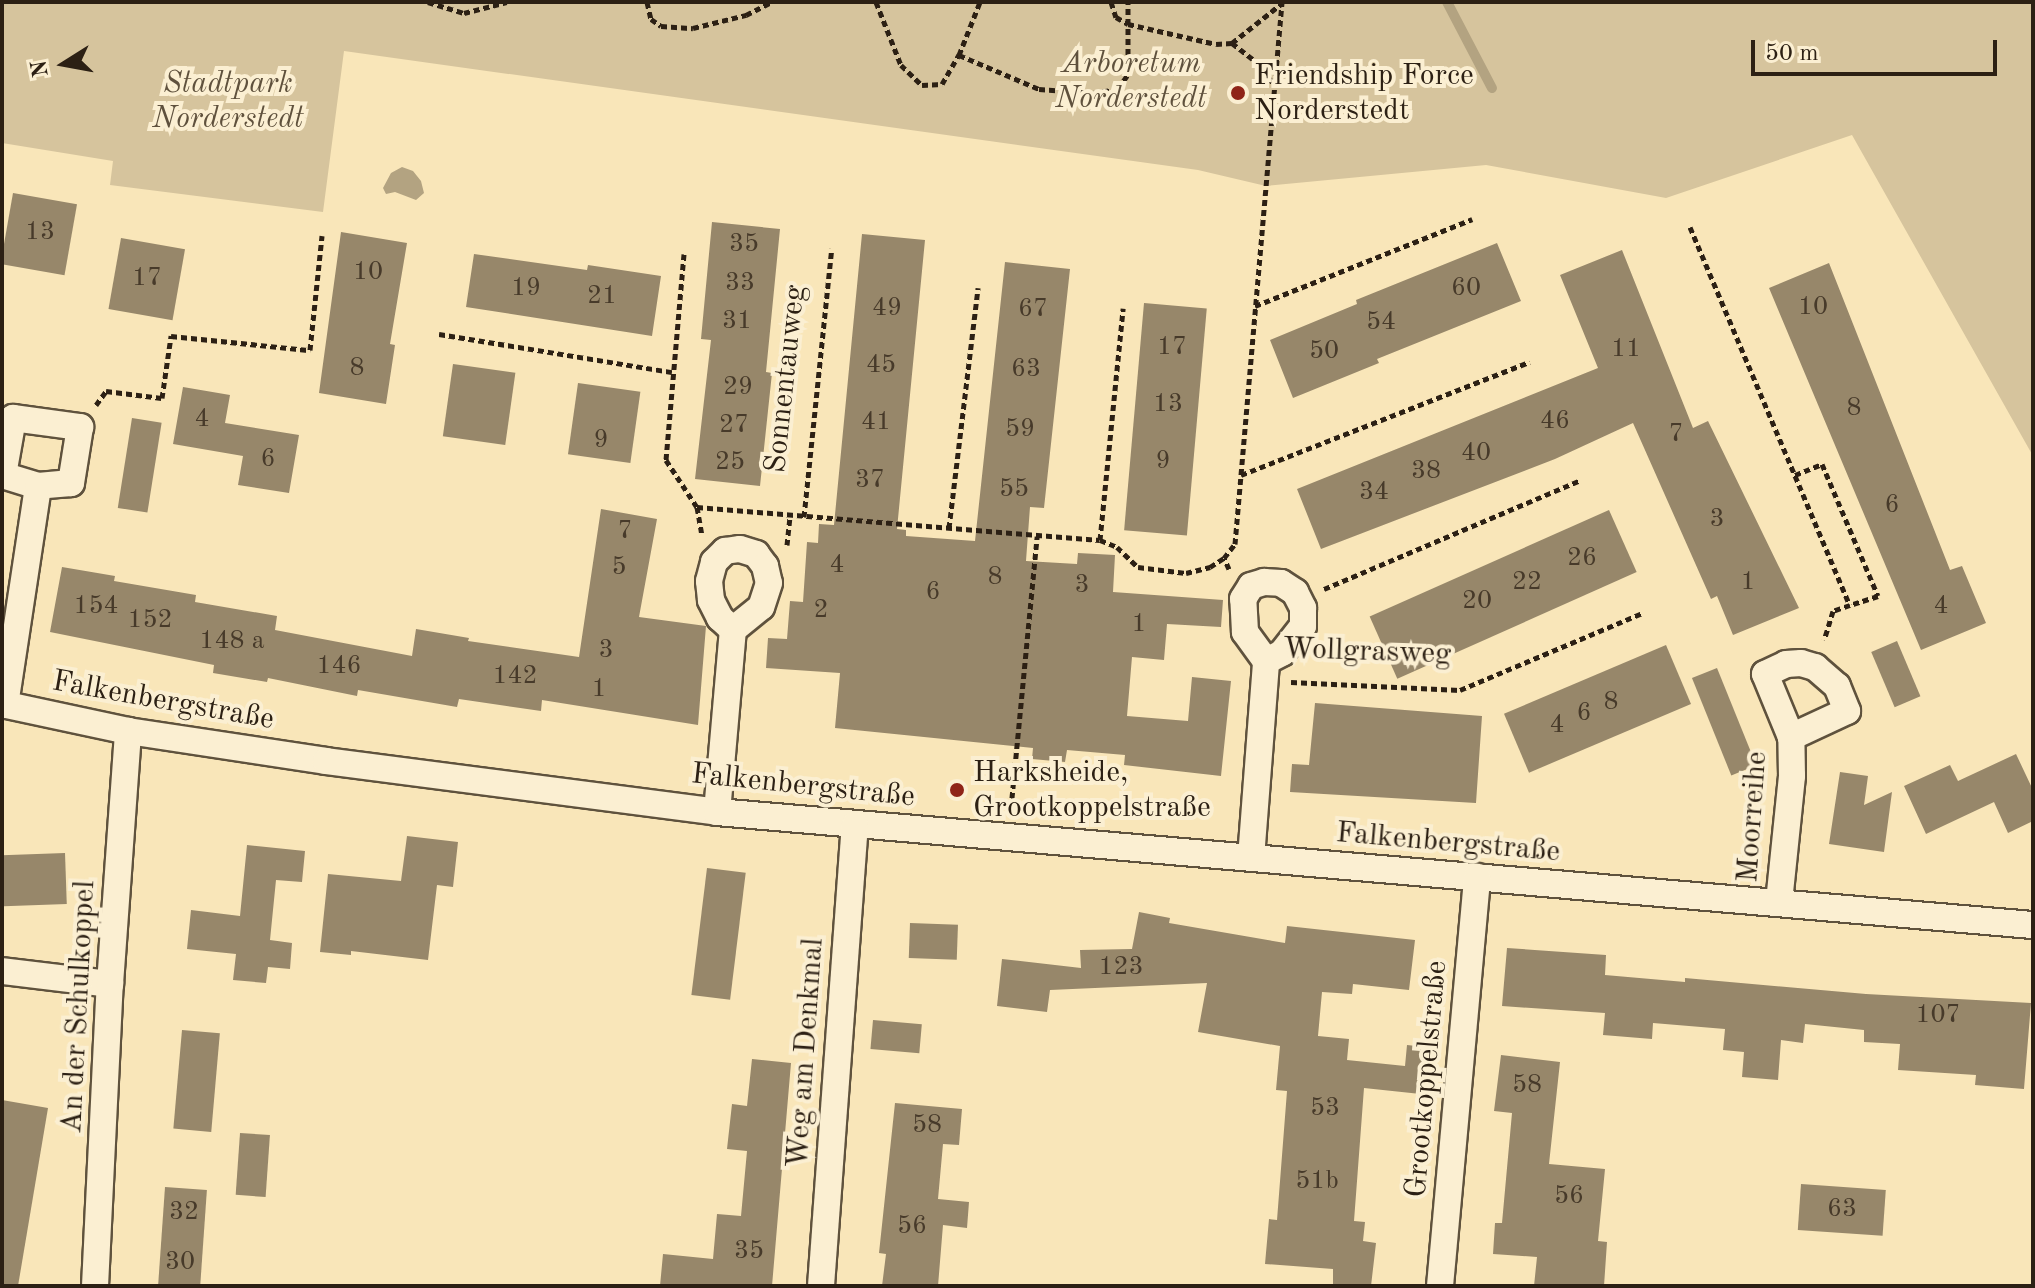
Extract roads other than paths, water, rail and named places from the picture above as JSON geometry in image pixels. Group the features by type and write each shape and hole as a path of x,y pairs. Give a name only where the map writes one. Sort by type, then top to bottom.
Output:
{"street":[{"path":"13,418 80,427 71,483 38,486 3,475 13,418"},
{"path":"4,704 38,486"},
{"name":"Wollgrasweg","path":"1251,858 1266,671 1245,632 1243,599 1251,586 1264,582 1281,583 1295,592 1300,601 1303,626 1266,671"},
{"path":"717,812 733,630"},
{"name":"Moorreihe","path":"1779,902 1792,776 1791,737 1765,674 1786,664 1801,663 1815,667 1837,686 1847,711 1791,737"},
{"name":"Falkenbergstraße","path":"4,704 128,731 342,763 717,812 2033,925"},
{"name":"An der Schulkoppel","path":"95,1286 110,984 128,731"},
{"name":"Weg am Denkmal","path":"821,1286 855,825"},
{"name":"Grootkoppelstraße","path":"1440,1286 1477,877"},
{"path":"2,971 110,984"}],"waterway":[{"path":"1447,2 1492,88"}],"place":[{"name":"Friendship Force Norderstedt","path":"1238,93"},
{"name":"Harksheide, Grootkoppelstraße","path":"957,790"}],"park label":[{"name":"Arboretum Norderstedt","path":"1131,81"},
{"name":"Stadtpark Norderstedt","path":"228,101"}]}
